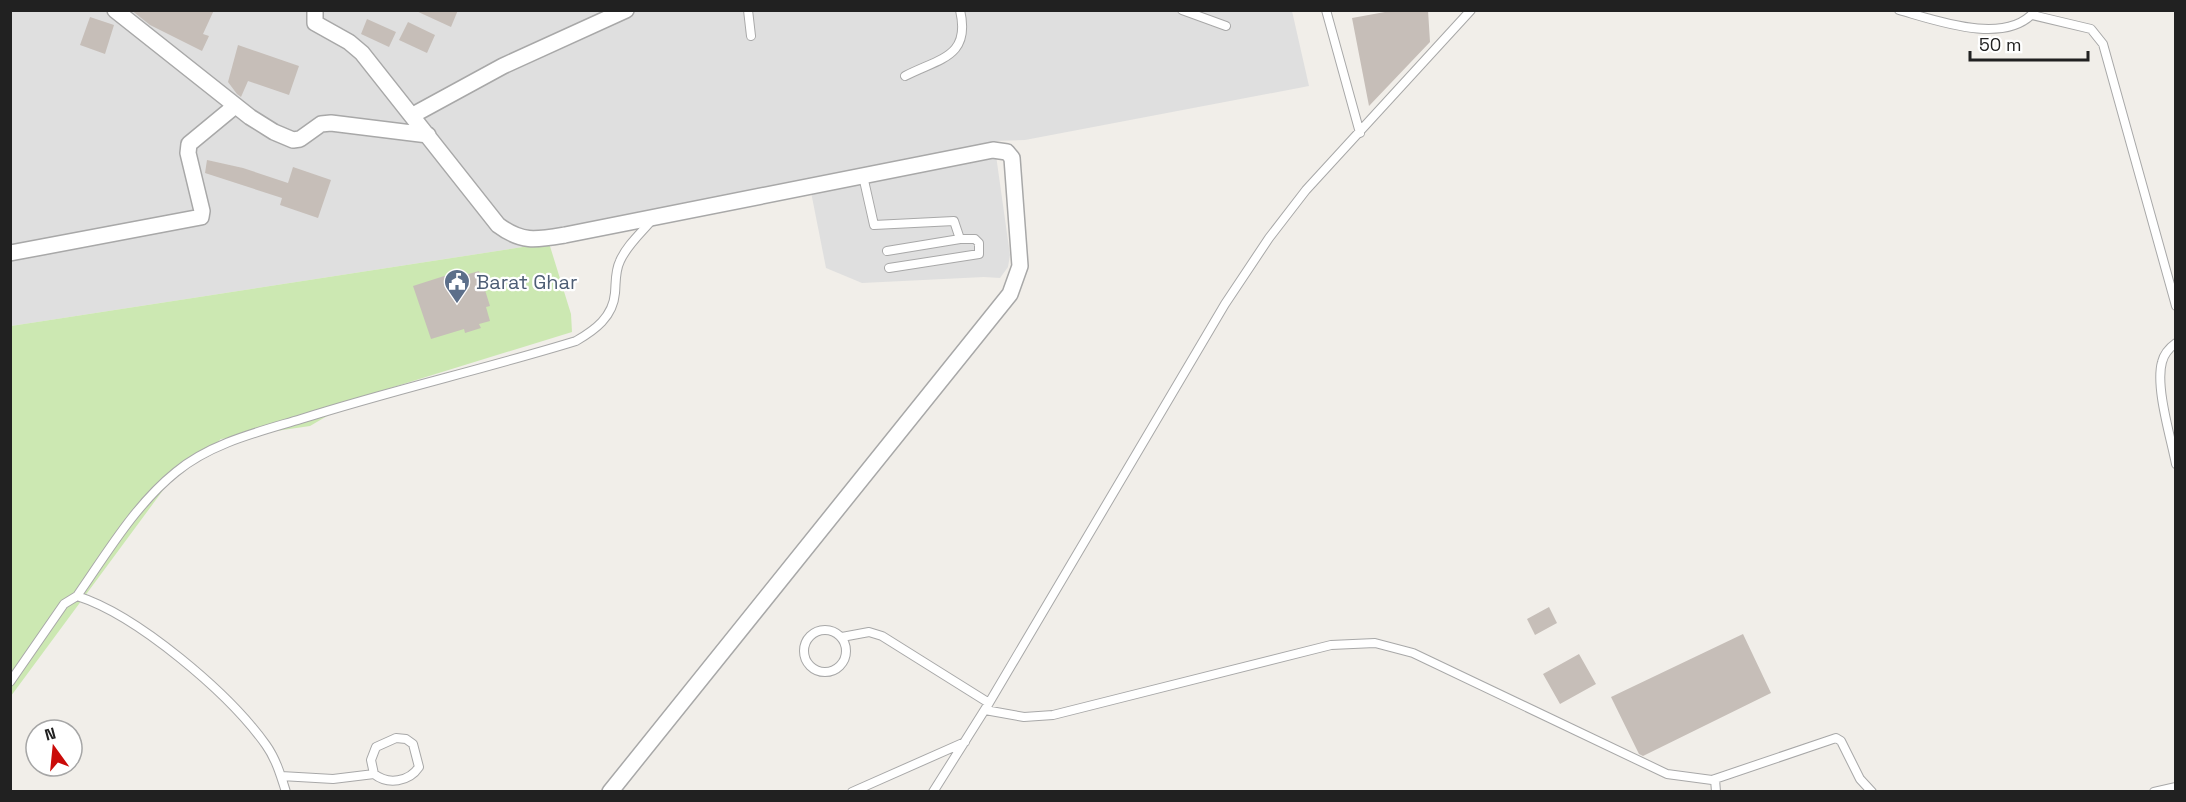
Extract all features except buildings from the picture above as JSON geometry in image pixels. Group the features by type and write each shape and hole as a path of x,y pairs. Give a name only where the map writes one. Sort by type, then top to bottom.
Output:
{"street":[{"path":"115,10 235,106 274,132 293,140 307,137 321,124 331,123 428,135"},
{"path":"315,10 315,23 355,46 498,225 514,237 536,240 993,150 1007,152 1014,164 1020,266 1016,279 1002,303 610,792"},
{"path":"413,116 503,66 626,10"},
{"path":"10,253 201,217 202,211 188,153 189,144 235,106"}],"lane":[{"path":"748,10 751,36"},
{"path":"905,76 955,51 962,42 964,29 960,10"},
{"path":"1182,10 1226,26"},
{"path":"1326,10 1360,133"},
{"path":"933,792 987,706 1225,304 1269,238 1306,190 1471,10"},
{"path":"1899,10 1988,30 2021,24 2033,13 2091,29 2103,44 2175,306"},
{"path":"863,176 874,225 954,220 960,239"},
{"path":"10,682 52,619 64,604 77,596 133,517 155,491 177,471 210,450 245,436 363,399 566,344 592,332 611,309 620,260 656,216"},
{"path":"887,251 960,239 977,239 980,253 889,268"},
{"path":"2175,343 2168,349 2161,362 2161,388 2175,465"},
{"path":"77,596 97,602 146,634 232,705 267,746 286,792"},
{"path":"842,637 845,643 843,662 833,670 822,673 808,665 805,657 806,645 817,633 829,631 842,637 869,632 882,636 987,706 1024,717 1053,715 1331,645 1375,643 1413,653 1667,774 1692,779 1715,779 1836,738 1841,741 1860,779 1872,792"},
{"path":"281,776 333,779 357,778 374,774 387,781 400,780 414,774 418,767 413,744 406,739 396,738 376,747 371,760 374,774"},
{"path":"852,792 965,742"},
{"path":"1715,779 1716,792"},
{"path":"2154,792 2175,787"}],"shaded area":[{"path":"11,11 1292,11 1309,86 1025,140 994,141 1010,255 1008,267 1000,278 862,283 826,268 811,192 549,243 11,326"}],"green space":[{"path":"549,243 571,314 572,332 358,398 310,426 221,439 172,478 11,696 11,326"}],"place":[{"name":"Barat Ghar","path":"457,305"}]}
